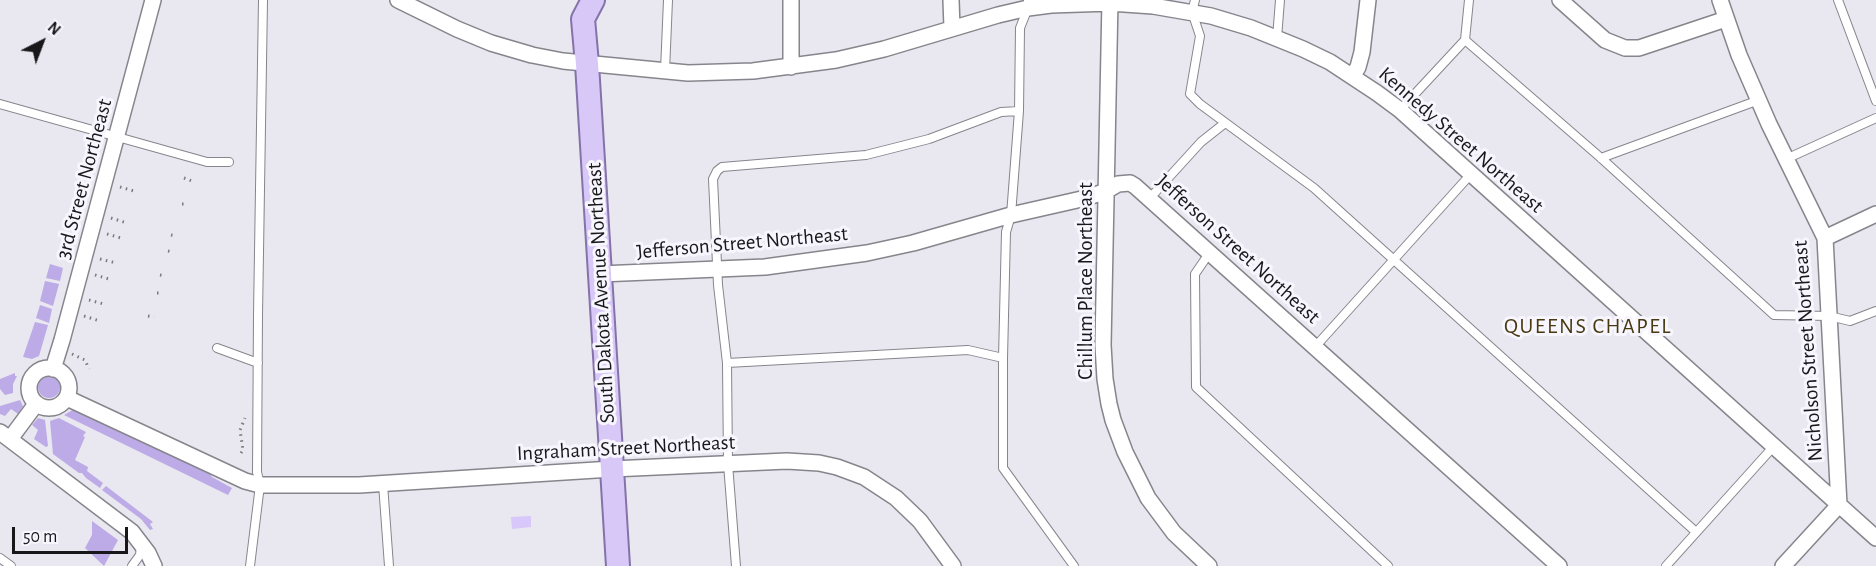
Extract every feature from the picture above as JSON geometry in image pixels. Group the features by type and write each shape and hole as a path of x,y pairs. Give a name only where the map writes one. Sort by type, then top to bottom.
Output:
{"main road":[{"name":"South Dakota Avenue Northeast","path":"583,6 618,566"}],"street":[{"name":"3rd Street Northeast","path":"53,369 153,0"},
{"path":"791,0 791,67"},
{"path":"951,0 952,28"},
{"path":"1353,76 1362,52 1368,0"},
{"name":"Nicholson Street Northeast","path":"1720,0 1739,55 1825,238 1839,505"},
{"name":"Kennedy Street Northeast","path":"401,1 457,29 491,43 532,55 587,64 665,71 724,73 836,60 878,50 1028,4 1110,1 1153,6 1193,6 1277,38 1330,62 1400,110 1876,538"},
{"name":"Chillum Place Northeast","path":"1110,1 1103,345 1105,379 1113,420 1125,453 1148,498 1174,533 1209,566"},
{"path":"1569,5 1605,40 1618,47 1632,49 1726,19"},
{"name":"Jefferson Street Northeast","path":"600,274 765,267 874,252 1011,215 1086,198 1107,191 1118,184 1130,183 1150,198 1559,566"},
{"path":"1825,238 1876,214"},
{"path":"40,370 59,371 69,386 67,398 53,408 41,407 36,404 29,393 30,380 40,370"},
{"name":"Ingraham Street Northeast","path":"67,398 245,481 260,485 383,484 612,469 811,462 837,467 864,477 883,489 920,521 953,566"},
{"path":"36,404 5,435 124,526 141,543 154,566"},
{"path":"1783,566 1839,505"}],"lane":[{"path":"250,566 260,485 257,472 263,0"},
{"path":"665,71 668,0"},
{"path":"1277,38 1280,0"},
{"path":"1400,110 1465,40 1469,0"},
{"path":"1838,0 1876,101"},
{"path":"1028,4 1020,28 1019,111 1011,215 1006,232 1003,468 1074,566"},
{"path":"1193,6 1200,36 1190,94 1225,123 1314,188 1696,532"},
{"path":"1465,40 1774,315 1829,316 1850,321 1876,311"},
{"path":"1601,159 1759,100"},
{"path":"0,104 207,162 229,162"},
{"path":"736,566 728,464 727,363 718,268 713,178 717,171 723,167 866,155 929,139 1001,112 1019,111"},
{"path":"1786,159 1876,118"},
{"path":"1150,198 1201,142 1225,123"},
{"path":"1315,347 1471,174"},
{"path":"1210,252 1196,274 1196,387 1388,566"},
{"path":"217,348 258,363"},
{"path":"727,363 969,350 1003,358"},
{"path":"1666,566 1774,446"},
{"path":"383,484 389,566"},
{"path":"132,566 140,555 141,543"},
{"path":"0,558 11,566"}],"path":[{"path":"184,178 192,181"},
{"path":"120,187 134,190"},
{"path":"111,218 127,223"},
{"path":"107,234 121,238"},
{"path":"171,235 176,236"},
{"path":"100,259 116,263"},
{"path":"95,275 109,279"},
{"path":"160,275 165,276"},
{"path":"88,300 104,304"},
{"path":"84,316 100,321"},
{"path":"148,316 154,317"},
{"path":"71,353 85,360 89,369"},
{"path":"241,453 243,450 240,430 245,418"}],"shaded area":[{"path":"50,264 63,268 60,281 46,278"},
{"path":"45,281 59,284 53,306 40,301"},
{"path":"40,305 52,309 49,323 36,318"},
{"path":"35,322 48,325 39,356 32,359 23,357"},
{"path":"15,373 17,376 13,384 13,393 5,395 0,389 0,379"},
{"path":"49,376 57,379 60,387 57,395 49,398 41,395 38,387 41,379"},
{"path":"20,400 23,406 18,414 11,409 5,416 0,414 0,406"},
{"path":"74,409 209,472 212,477 232,488 228,495 64,415"},
{"path":"38,418 45,420 48,446 46,447 34,439 38,430 32,425"},
{"path":"59,418 86,432 75,460 88,467 87,471 103,483 100,488 53,454 50,421"},
{"path":"106,486 153,522 150,524 153,529 150,530 141,519 102,490"},
{"path":"531,516 531,527 512,529 511,517"},
{"path":"92,521 118,540 104,566 85,548 92,535"}],"district":[{"name":"QUEENS CHAPEL","path":"1588,326"}]}
